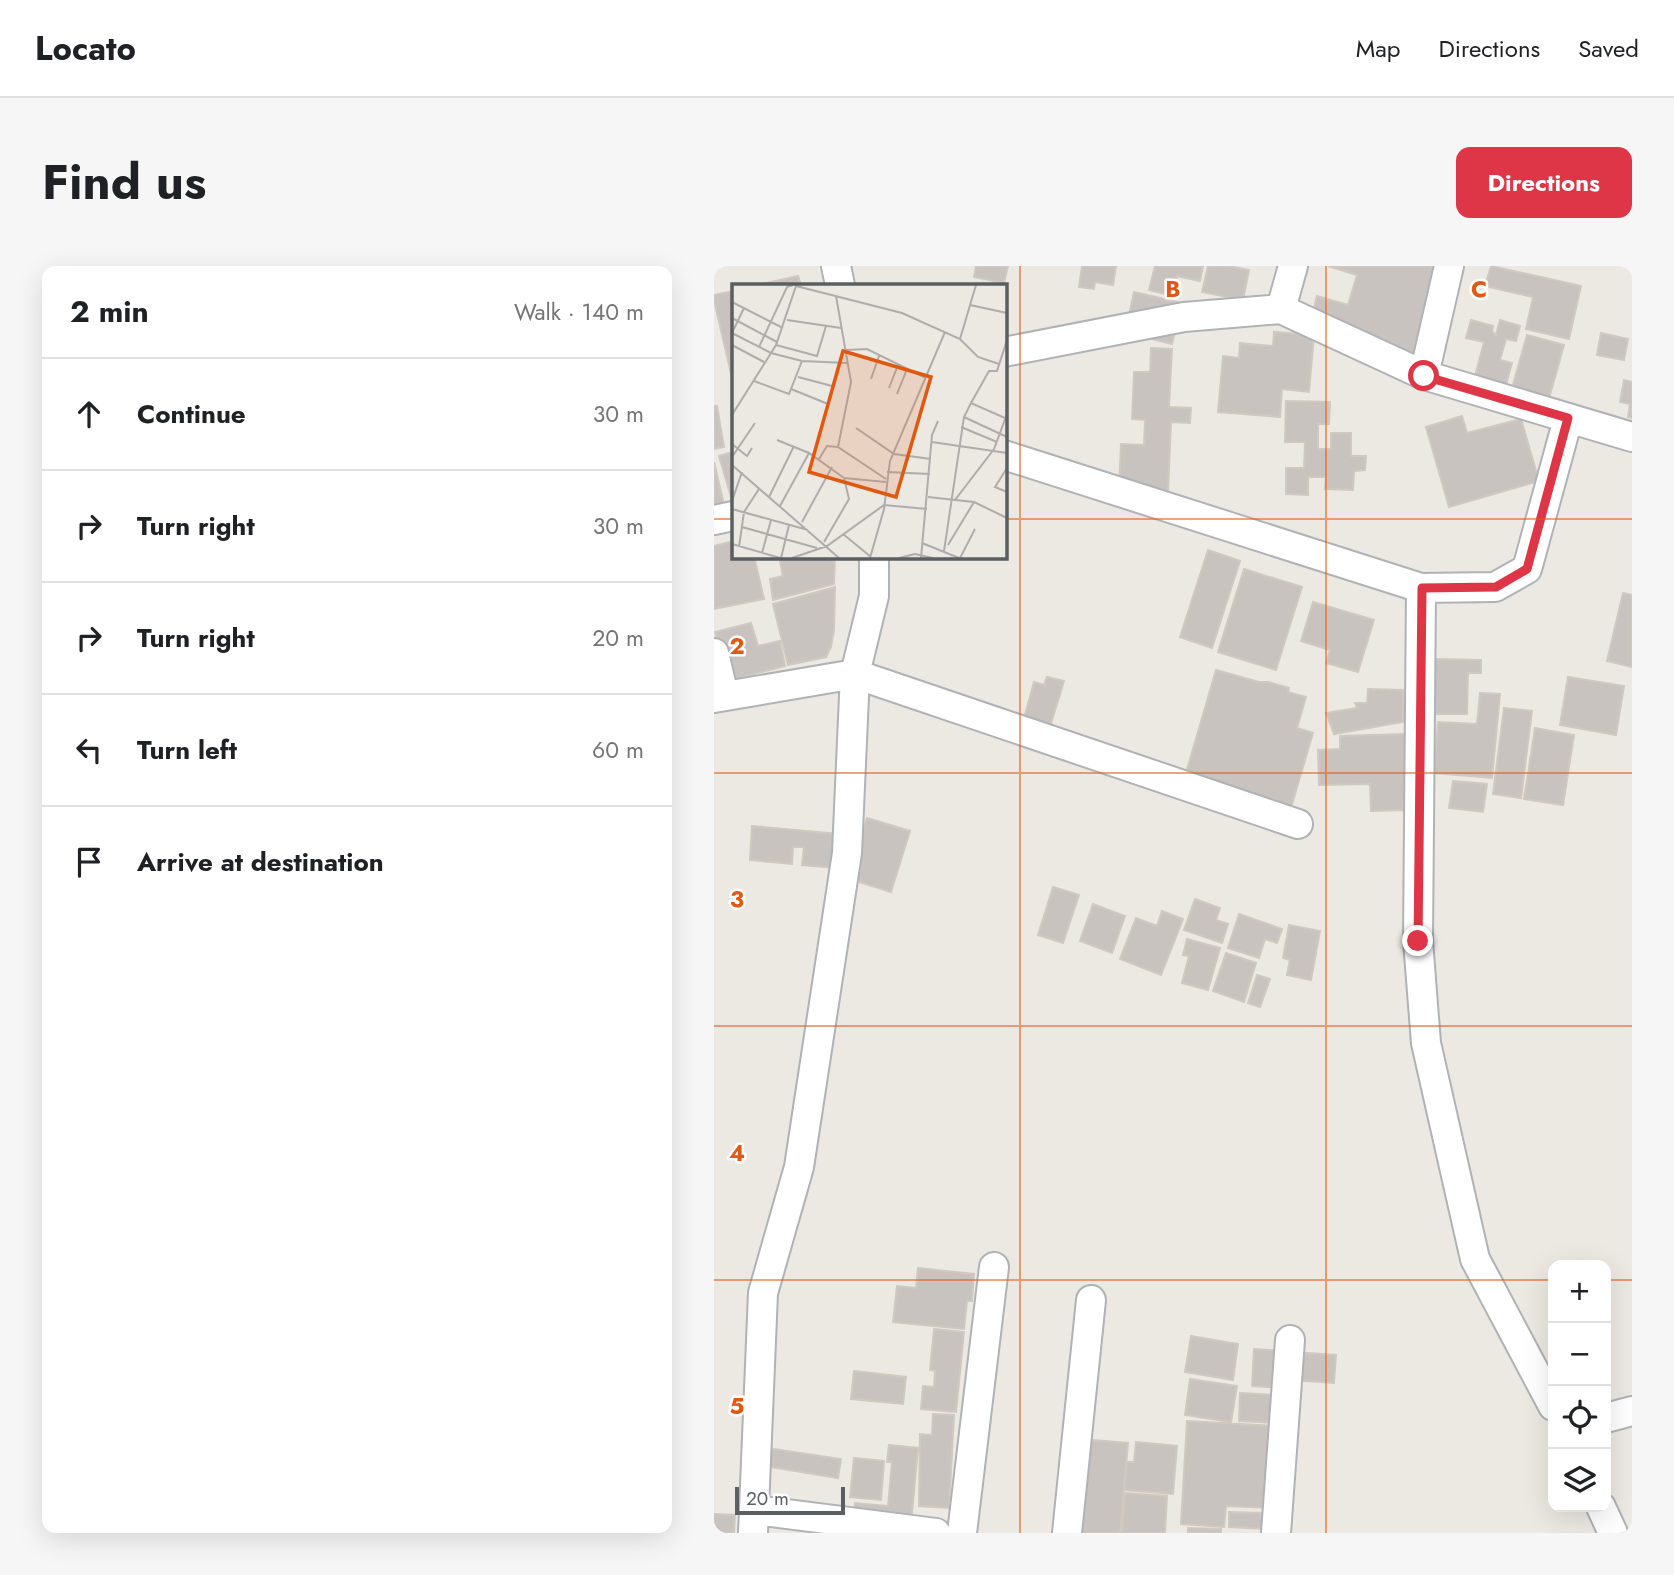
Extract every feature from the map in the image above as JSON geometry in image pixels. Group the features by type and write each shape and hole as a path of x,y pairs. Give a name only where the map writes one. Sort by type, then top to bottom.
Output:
{"street":[{"path":"836,266 840,284"},
{"path":"1281,309 1293,266"},
{"path":"1424,376 1449,266"},
{"path":"1006,352 1184,317 1281,309 1424,376 1632,438"},
{"path":"1006,456 1422,588 1496,587 1527,569 1568,418"},
{"path":"714,520 732,516"},
{"path":"874,558 874,596 855,674 847,853 799,1167 764,1293 754,1522 936,1533"},
{"path":"1422,588 1418,941 1426,1043 1475,1259 1548,1397"},
{"path":"714,653 719,697 855,674 1298,824"},
{"path":"962,1533 994,1267"},
{"path":"1068,1533 1091,1300"},
{"path":"1276,1533 1290,1340"},
{"path":"1611,1417 1632,1412"},
{"path":"1603,1512 1613,1533"}],"building":[{"path":"976,266 1008,266 1004,283 974,277"},
{"path":"1082,266 1116,266 1113,285 1095,282 1094,289 1079,287"},
{"path":"1155,266 1203,266 1200,281 1177,276 1173,296 1149,290"},
{"path":"1208,266 1249,270 1243,300 1202,292"},
{"path":"1328,266 1445,266 1417,358 1331,332 1336,318 1313,312 1317,296 1348,305 1357,275"},
{"path":"1491,266 1581,286 1569,339 1526,329 1533,297 1485,286"},
{"path":"798,276 801,284 762,284"},
{"path":"732,291 732,378 714,300 714,295"},
{"path":"1134,292 1182,303 1172,344 1152,339 1156,322 1129,315"},
{"path":"1471,320 1493,326 1492,331 1496,335 1500,320 1520,326 1516,341 1506,339 1500,360 1512,363 1504,392 1473,384 1484,342 1466,338"},
{"path":"1274,332 1314,335 1309,392 1282,389 1280,417 1218,412 1223,356 1239,358 1240,343 1273,346"},
{"path":"1601,333 1628,339 1624,360 1597,355"},
{"path":"1527,335 1564,345 1548,402 1511,392"},
{"path":"1151,348 1172,349 1169,407 1191,408 1190,423 1171,422 1168,492 1119,489 1121,444 1144,445 1145,420 1132,419 1134,372 1150,372"},
{"path":"1624,380 1632,382 1632,418 1628,417 1630,404 1620,402"},
{"path":"1286,401 1330,402 1329,424 1318,424 1318,449 1331,449 1331,433 1351,433 1351,456 1366,456 1365,470 1354,471 1353,490 1325,489 1326,477 1308,477 1308,495 1286,494 1286,468 1304,468 1305,442 1285,442"},
{"path":"714,406 717,406 724,447 714,449"},
{"path":"1462,416 1467,433 1521,419 1539,481 1449,507 1426,427"},
{"path":"732,452 732,501 719,456"},
{"path":"714,462 724,505 714,507"},
{"path":"732,541 732,558 754,558 764,599 714,609 714,546"},
{"path":"1208,550 1240,561 1212,648 1180,637"},
{"path":"779,558 835,558 834,584 773,600 770,579 783,576"},
{"path":"1244,569 1302,587 1276,670 1218,652"},
{"path":"835,587 834,630 826,657 788,665 773,604"},
{"path":"1623,593 1632,595 1632,667 1607,661"},
{"path":"1313,602 1374,620 1358,672 1326,663 1330,650 1301,641"},
{"path":"751,623 758,646 780,641 785,666 727,681 715,632"},
{"path":"1434,659 1481,660 1481,673 1468,673 1467,714 1424,714 1424,690 1434,691"},
{"path":"1216,670 1289,688 1288,692 1306,697 1297,728 1313,733 1290,811 1184,780"},
{"path":"1047,677 1064,681 1049,730 1023,722 1034,682 1044,685"},
{"path":"1568,677 1624,686 1616,735 1560,725"},
{"path":"1368,689 1403,690 1403,722 1334,734 1326,713 1357,708 1355,703 1367,703"},
{"path":"1480,693 1500,694 1492,778 1434,773 1438,722 1477,724"},
{"path":"1504,708 1532,711 1521,798 1493,794"},
{"path":"1535,728 1574,735 1563,805 1524,799"},
{"path":"1405,734 1407,810 1371,811 1370,784 1319,785 1318,750 1340,749 1340,736"},
{"path":"1453,781 1487,784 1483,812 1449,808"},
{"path":"867,818 910,831 891,892 853,880 862,851 857,849"},
{"path":"752,826 839,834 836,868 802,865 804,847 793,847 792,864 750,860"},
{"path":"1053,887 1079,895 1063,943 1038,935"},
{"path":"1195,899 1220,908 1216,920 1228,924 1222,943 1184,930"},
{"path":"1093,904 1125,916 1112,953 1080,941"},
{"path":"1162,911 1183,919 1161,975 1120,959 1136,918 1157,926"},
{"path":"1239,914 1282,929 1277,943 1265,939 1259,958 1228,948"},
{"path":"1289,925 1320,931 1311,980 1287,975 1290,960 1283,958"},
{"path":"1187,939 1220,948 1208,990 1182,983 1189,956 1183,955"},
{"path":"1226,953 1256,963 1244,1002 1213,991"},
{"path":"1257,975 1270,979 1260,1007 1248,1003"},
{"path":"918,1268 974,1274 972,1301 967,1301 964,1329 893,1322 897,1286 916,1288"},
{"path":"934,1329 964,1332 956,1412 921,1409 923,1386 934,1387 935,1371 930,1370"},
{"path":"1191,1336 1238,1344 1233,1380 1185,1372"},
{"path":"1254,1349 1284,1351 1282,1388 1252,1386"},
{"path":"1293,1352 1336,1355 1334,1383 1291,1380"},
{"path":"854,1371 906,1377 903,1404 851,1399"},
{"path":"1190,1379 1237,1386 1231,1422 1185,1415"},
{"path":"1240,1393 1276,1395 1275,1423 1239,1421"},
{"path":"933,1414 954,1415 949,1508 919,1506 920,1434 932,1435"},
{"path":"1187,1421 1276,1426 1271,1508 1226,1506 1224,1527 1181,1524"},
{"path":"1081,1439 1128,1443 1120,1533 1074,1533"},
{"path":"1136,1442 1177,1446 1173,1494 1124,1490 1127,1462 1134,1462"},
{"path":"889,1445 918,1448 911,1524 853,1518 855,1503 888,1506 892,1462 887,1462"},
{"path":"767,1448 841,1459 838,1478 764,1466"},
{"path":"854,1458 884,1461 881,1500 850,1497"},
{"path":"1125,1493 1167,1496 1165,1533 1122,1533"},
{"path":"1229,1512 1267,1513 1267,1529 1229,1527"},
{"path":"714,1514 735,1515 734,1533 714,1533"},
{"path":"1188,1528 1221,1529 1221,1533 1188,1533"}],"route":[{"path":"1418,941 1422,588 1496,587 1527,569 1568,418 1424,376"}]}
